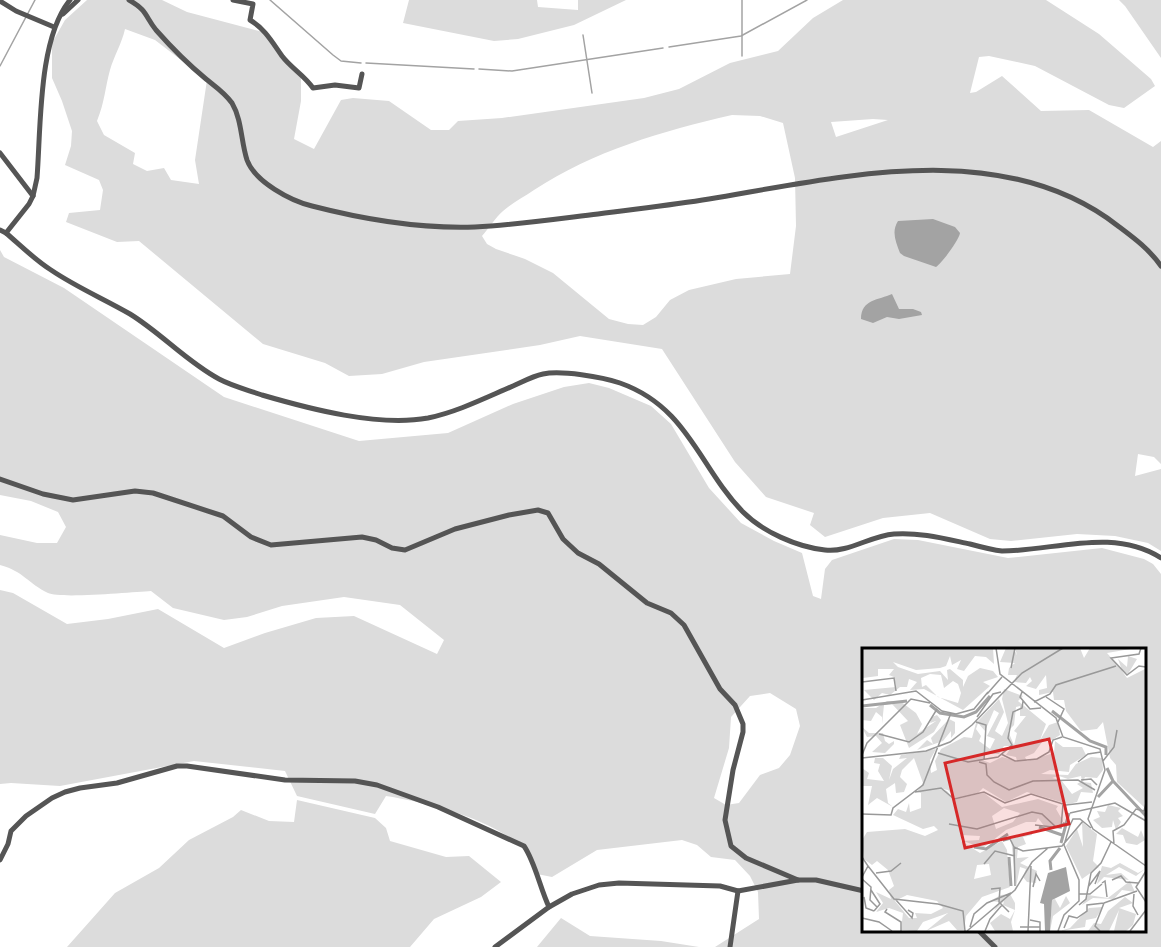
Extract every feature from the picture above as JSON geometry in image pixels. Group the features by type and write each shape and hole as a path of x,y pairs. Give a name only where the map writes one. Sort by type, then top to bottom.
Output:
{"street":[{"path":"70,0 54,27 47,50 37,178 33,196 3,232 55,273 135,317 219,379 282,401 347,415 387,419 441,415 544,373 562,373 601,379 635,390 666,411 692,439 728,494 751,519 777,534 814,548 829,551 892,534 907,534 941,538 1002,551 1085,543 1120,544 1148,550 1161,558"},
{"path":"60,18 78,0"},
{"path":"129,0 139,5 147,13 153,27 224,94 233,106 249,165 278,193 309,206 398,225 438,228 477,227 703,200 818,180 898,172 984,173 1014,177 1052,188 1078,200 1109,218 1148,249 1161,266"},
{"path":"233,0 253,4 250,20 259,25 282,57 304,76 313,88 335,85 359,88 362,83 362,74"},
{"path":"0,1 16,11 54,27"},
{"path":"0,153 33,196"},
{"path":"0,479 43,494 73,500 135,490 153,493 223,516 251,537 271,545 362,537 376,540 392,548 405,550 455,529 532,511 548,513 563,539 578,553 599,564 647,603 670,614 684,625 720,689 738,711 743,724 725,820 731,846 746,858 798,880"},
{"path":"0,860 8,844 11,831 26,816 52,798 80,788 117,783 177,766 187,766 285,780 355,781 377,785 438,807 524,846 530,854 541,891 549,907"},
{"path":"495,947 549,907 585,888 619,883 720,886 738,891 798,880 816,880 862,891"},
{"path":"730,947 738,891"},
{"path":"980,932 995,947"}],"shaded area":[{"path":"87,0 162,0 187,12 263,32 301,75 301,101 294,139 314,149 341,100 353,98 389,101 431,130 449,130 458,121 502,118 644,98 679,89 730,63 778,51 813,18 843,0 1046,0 1099,34 1151,79 1155,86 1124,108 1109,105 1035,66 989,56 979,57 970,93 976,92 1002,76 1041,111 1089,110 1153,147 1161,141 1161,464 1154,457 1138,454 1135,476 1161,469 1161,551 1148,543 1115,536 1077,534 1011,541 990,539 930,513 883,518 825,537 810,525 814,513 766,497 735,462 662,349 580,336 540,345 424,362 382,374 349,376 325,363 263,344 139,241 117,242 66,222 69,213 100,210 103,190 99,180 65,165 71,146 72,131 52,78 52,43 65,20","holes":["125,29 155,40 207,80 195,160 199,184 171,180 164,168 147,171 133,164 135,153 104,135 97,121 110,70","732,115 760,116 783,123 795,178 796,226 790,274 736,279 689,290 670,300 656,317 643,325 628,324 609,319 553,273 525,259 496,249 487,244 482,236 510,205 580,164 654,135","873,119 888,120 836,137 831,122"]},
{"path":"409,0 537,0 538,7 578,10 578,0 626,0 574,25 518,39 494,41 403,23"},
{"path":"1119,0 1161,0 1161,58 1125,6"},
{"path":"933,219 955,227 960,233 950,251 936,267 900,253 895,233 898,221"},
{"path":"0,250 4,257 64,288 224,397 359,441 448,433 513,404 564,387 589,383 609,388 651,406 671,424 709,488 741,523 802,553 813,596 821,599 825,569 832,560 894,539 918,540 1008,558 1102,548 1144,559 1153,564 1161,574 1161,947 715,947 759,919 758,892 750,876 735,860 711,857 697,845 682,840 597,850 552,877 537,874 528,855 520,846 492,827 475,819 419,802 386,796 375,814 297,796 285,771 194,761 60,786 0,784 0,590 13,593 67,624 158,609 224,648 316,618 354,616 437,654 444,640 400,605 344,597 282,606 247,617 224,620 173,608 151,591 81,595 48,593 15,571 0,565 0,535 37,543 57,543 66,527 58,512 31,501 0,495","holes":["770,693 796,709 800,726 790,755 779,768 760,775 739,803 726,805 714,798 729,748 731,717 750,696"]},
{"path":"892,294 899,309 913,309 921,312 922,315 899,319 887,317 873,323 861,319 867,304"},
{"path":"297,800 375,818 386,828 390,841 446,857 469,856 501,882 481,897 434,919 410,947 67,947 115,893 159,868 189,840 233,817 241,810 269,821 294,822"},
{"path":"561,918 590,936 661,941 699,947 537,947"}],"waterway":[{"path":"0,66 35,0"},
{"path":"270,0 341,61 361,63"},
{"path":"742,0 742,56"},
{"path":"669,47 741,36 807,0"},
{"path":"583,35 592,93"},
{"path":"479,69 512,71 663,48"},
{"path":"366,63 474,69"}]}
